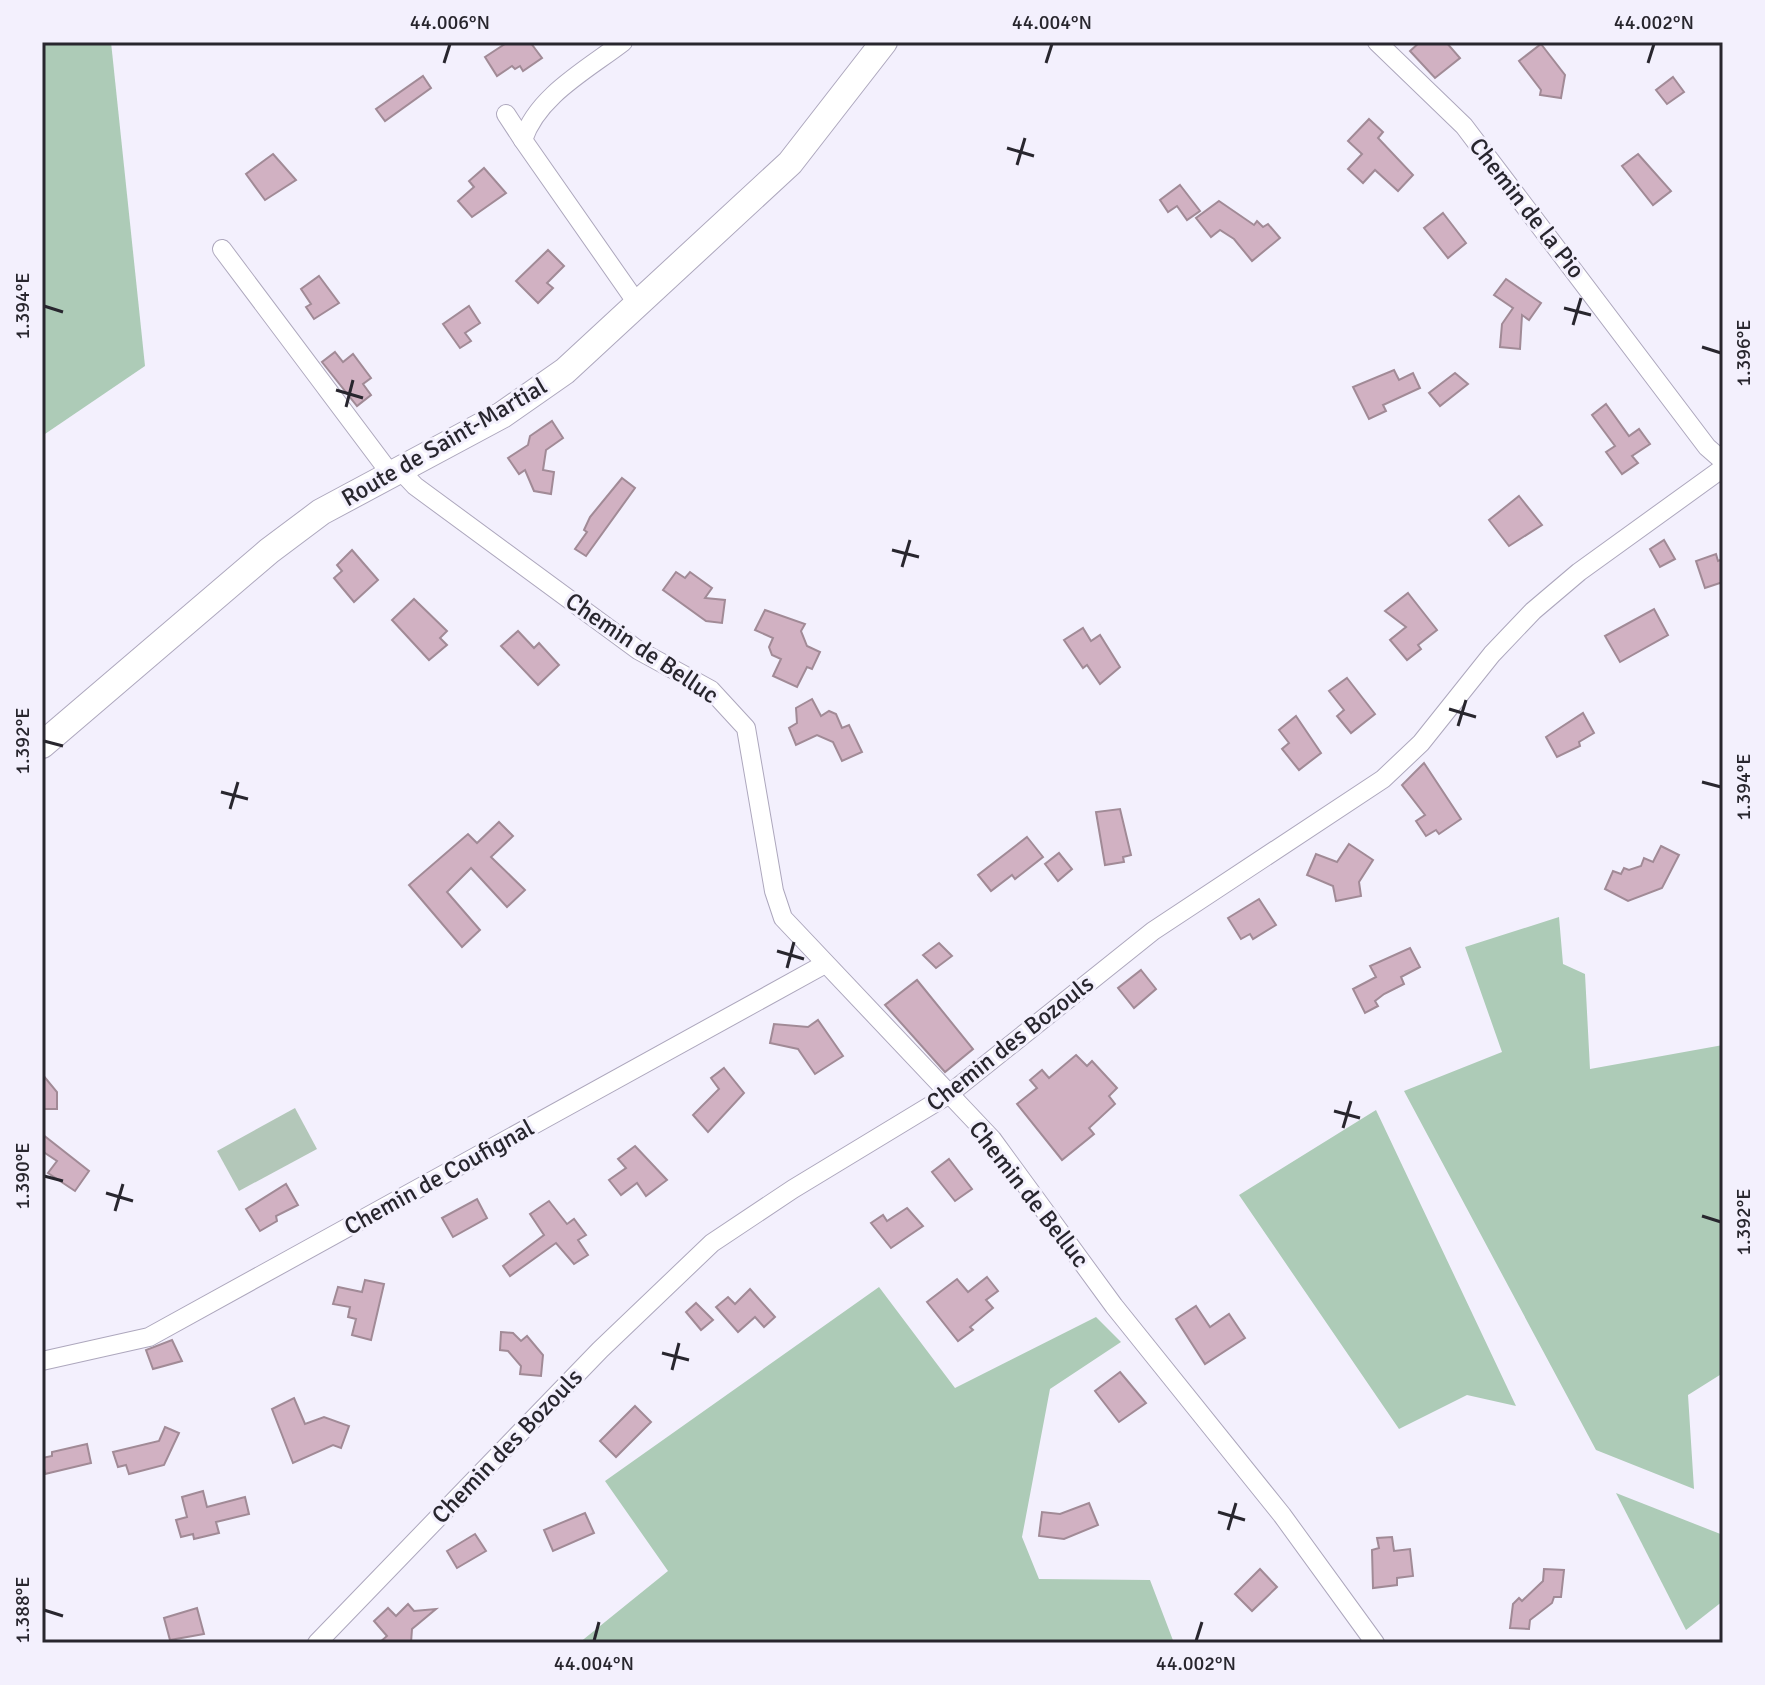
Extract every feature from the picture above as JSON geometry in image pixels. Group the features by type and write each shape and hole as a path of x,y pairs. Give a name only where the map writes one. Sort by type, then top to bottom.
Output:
{"main road":[{"name":"Route de Saint-Martial","path":"46,733 321,512 463,437 534,394 639,306 790,163 884,42"}],"street":[{"path":"523,140 529,120 547,101 623,42"},
{"name":"Chemin de la Pio","path":"1377,42 1464,126 1707,447 1723,461"},
{"path":"506,114 639,306"},
{"name":"Chemin de Belluc","path":"222,249 395,471 638,650 711,690 746,728 774,891 783,918 992,1139 1114,1306 1282,1515 1375,1643"},
{"name":"Chemin des Bozouls","path":"317,1643 600,1350 712,1243 793,1189 948,1095 1153,931 1383,779 1421,743 1492,654 1533,611 1579,572 1723,468"},
{"name":"Chemin de Coufignal","path":"42,1361 149,1337 825,964"}],"green space":[{"path":"42,42 111,42 145,366 42,436"},
{"path":"1559,917 1563,964 1585,974 1590,1069 1723,1045 1723,1373 1688,1395 1694,1489 1596,1450 1404,1091 1502,1052 1465,947"},
{"path":"295,1108 317,1149 239,1191 217,1151"},
{"path":"1376,1110 1516,1406 1467,1395 1399,1429 1239,1195"},
{"path":"879,1287 955,1388 1096,1317 1121,1342 1050,1389 1022,1537 1039,1579 1150,1580 1174,1643 579,1643 668,1571 605,1481"},
{"path":"1616,1493 1723,1535 1723,1601 1686,1630"}],"building":[{"path":"508,42 530,42 542,58 523,71 520,66 515,69 512,66 497,76 485,57"},
{"path":"1420,42 1446,42 1460,58 1435,78 1410,51"},
{"path":"1541,44 1565,75 1561,98 1540,95 1541,90 1519,61"},
{"path":"423,76 431,88 385,121 376,109"},
{"path":"1673,77 1684,92 1667,104 1656,90"},
{"path":"1369,119 1383,132 1378,138 1413,175 1398,191 1375,170 1363,183 1348,169 1362,154 1348,141"},
{"path":"273,154 296,180 265,200 246,174"},
{"path":"1638,154 1671,191 1653,205 1622,166"},
{"path":"484,168 506,193 472,217 458,201 474,187 469,181"},
{"path":"1180,185 1200,211 1187,220 1177,206 1168,212 1160,200"},
{"path":"1219,201 1254,225 1257,221 1263,227 1268,224 1280,238 1252,261 1234,239 1220,230 1211,237 1196,218"},
{"path":"1443,213 1466,243 1448,258 1424,228"},
{"path":"548,250 564,266 547,283 553,288 538,303 516,281"},
{"path":"319,276 339,303 314,319 306,307 311,304 301,289"},
{"path":"1506,279 1541,303 1529,320 1522,315 1520,349 1500,347 1502,324 1513,308 1494,295"},
{"path":"469,306 480,323 465,333 471,341 460,348 443,324"},
{"path":"335,352 343,362 353,354 371,378 363,384 371,395 357,406 322,362"},
{"path":"1394,370 1399,380 1413,373 1420,388 1383,405 1386,411 1369,419 1353,387"},
{"path":"1455,373 1468,384 1440,406 1429,393"},
{"path":"1606,404 1629,436 1639,429 1650,444 1632,456 1638,463 1622,474 1606,452 1615,446 1592,415"},
{"path":"552,421 563,438 546,450 543,470 554,472 551,494 534,491 525,470 519,474 508,458 528,445 530,436"},
{"path":"622,478 635,488 586,556 575,549 587,532 584,530 590,517"},
{"path":"1519,496 1542,525 1509,546 1489,520"},
{"path":"1664,540 1675,559 1660,567 1650,549"},
{"path":"352,550 378,580 354,602 334,578 342,571 337,565"},
{"path":"1716,554 1718,561 1723,559 1723,582 1705,588 1696,561"},
{"path":"676,572 685,578 690,572 712,588 705,598 725,600 722,623 706,621 663,590"},
{"path":"1408,593 1437,630 1418,645 1421,649 1407,660 1390,640 1406,627 1385,611"},
{"path":"414,599 447,631 440,638 447,645 429,660 392,620"},
{"path":"1654,609 1668,635 1620,662 1605,636"},
{"path":"765,610 805,624 801,631 807,646 820,652 812,669 807,667 797,687 773,676 781,659 772,655 769,647 773,638 755,630"},
{"path":"1083,628 1091,641 1100,635 1120,667 1100,684 1087,665 1083,668 1064,640"},
{"path":"518,631 534,648 539,643 559,665 538,685 501,646"},
{"path":"1347,678 1375,714 1351,733 1337,716 1344,710 1329,691"},
{"path":"812,699 821,716 829,711 836,714 842,728 849,725 862,752 842,761 833,742 817,735 796,745 789,728 797,723 796,708"},
{"path":"1583,713 1594,733 1579,742 1580,746 1557,757 1546,737"},
{"path":"1296,716 1321,753 1299,770 1282,749 1289,743 1279,730"},
{"path":"1424,763 1461,819 1439,834 1436,830 1426,836 1416,821 1425,815 1402,785"},
{"path":"1120,809 1131,855 1123,857 1124,862 1105,865 1096,812"},
{"path":"499,822 513,836 491,857 525,890 507,907 471,868 447,892 480,930 462,947 409,885 468,834 477,843"},
{"path":"1027,837 1043,857 1015,879 1012,875 991,891 978,875"},
{"path":"1349,844 1373,860 1359,882 1361,896 1336,901 1333,886 1307,875 1316,854 1337,862"},
{"path":"1661,846 1679,855 1662,888 1628,901 1605,889 1613,871 1621,874 1624,868 1629,870 1641,866 1644,858 1653,862"},
{"path":"1059,853 1072,869 1058,881 1045,864"},
{"path":"1259,899 1276,925 1253,939 1250,934 1241,939 1228,918"},
{"path":"939,943 952,956 936,968 923,955"},
{"path":"1410,948 1420,967 1401,977 1404,984 1384,994 1375,1001 1378,1006 1365,1013 1353,989 1376,977 1370,966"},
{"path":"1141,970 1156,989 1134,1008 1118,988"},
{"path":"917,980 973,1049 945,1072 885,1005"},
{"path":"818,1020 843,1056 815,1074 798,1049 770,1043 774,1024 808,1027"},
{"path":"1076,1055 1087,1066 1092,1061 1117,1088 1109,1096 1115,1104 1089,1128 1094,1134 1062,1160 1017,1104 1037,1088 1030,1080 1042,1070 1049,1078"},
{"path":"724,1068 744,1093 708,1132 693,1115 719,1089 711,1078"},
{"path":"42,1074 57,1092 57,1109 42,1109"},
{"path":"42,1134 89,1171 75,1191 48,1173 57,1161 42,1151"},
{"path":"635,1146 667,1180 646,1196 637,1183 621,1195 609,1180 626,1168 618,1159"},
{"path":"949,1159 972,1189 955,1201 932,1172"},
{"path":"286,1184 298,1205 276,1216 277,1221 260,1231 246,1209"},
{"path":"477,1199 487,1218 453,1237 442,1218"},
{"path":"549,1201 567,1224 574,1219 586,1235 578,1240 588,1255 574,1264 556,1243 510,1276 503,1266 544,1235 530,1214"},
{"path":"907,1208 923,1226 891,1248 871,1223 883,1215 887,1221"},
{"path":"987,1277 998,1291 986,1300 993,1308 958,1341 927,1302 957,1279 968,1292"},
{"path":"365,1280 384,1284 371,1340 352,1335 356,1319 348,1317 350,1307 333,1304 338,1287 362,1292"},
{"path":"750,1289 775,1317 764,1327 755,1317 738,1332 716,1307 728,1297 735,1304"},
{"path":"696,1303 713,1320 701,1330 686,1312"},
{"path":"1196,1306 1210,1327 1229,1314 1245,1338 1205,1364 1176,1319"},
{"path":"501,1332 513,1333 521,1341 527,1336 543,1355 541,1376 520,1374 521,1366 508,1351 500,1350"},
{"path":"172,1340 182,1361 153,1369 146,1350"},
{"path":"1120,1372 1146,1403 1119,1422 1095,1391"},
{"path":"294,1398 305,1424 324,1417 349,1426 341,1448 333,1445 293,1463 272,1409"},
{"path":"635,1406 651,1422 616,1457 600,1441"},
{"path":"165,1427 179,1433 164,1465 129,1474 126,1465 118,1467 113,1452 159,1441"},
{"path":"87,1444 91,1463 45,1474 42,1458 52,1456 52,1452"},
{"path":"203,1491 207,1507 245,1497 249,1514 216,1522 219,1533 194,1539 193,1534 181,1537 176,1520 187,1517 182,1497"},
{"path":"1089,1503 1098,1525 1064,1539 1039,1536 1042,1512 1060,1514"},
{"path":"585,1513 594,1533 553,1551 544,1530"},
{"path":"475,1534 486,1551 457,1568 447,1551"},
{"path":"1392,1537 1394,1551 1410,1549 1413,1576 1397,1578 1397,1585 1373,1588 1372,1550 1379,1548 1377,1538"},
{"path":"1260,1569 1277,1587 1252,1611 1235,1594"},
{"path":"1544,1569 1564,1570 1561,1597 1554,1597 1552,1603 1530,1620 1529,1629 1510,1628 1513,1604 1519,1598 1522,1601 1543,1581"},
{"path":"408,1604 414,1611 436,1609 412,1629 411,1643 379,1643 387,1636 374,1621 388,1608 396,1616"},
{"path":"197,1608 204,1634 170,1640 164,1618"}]}
